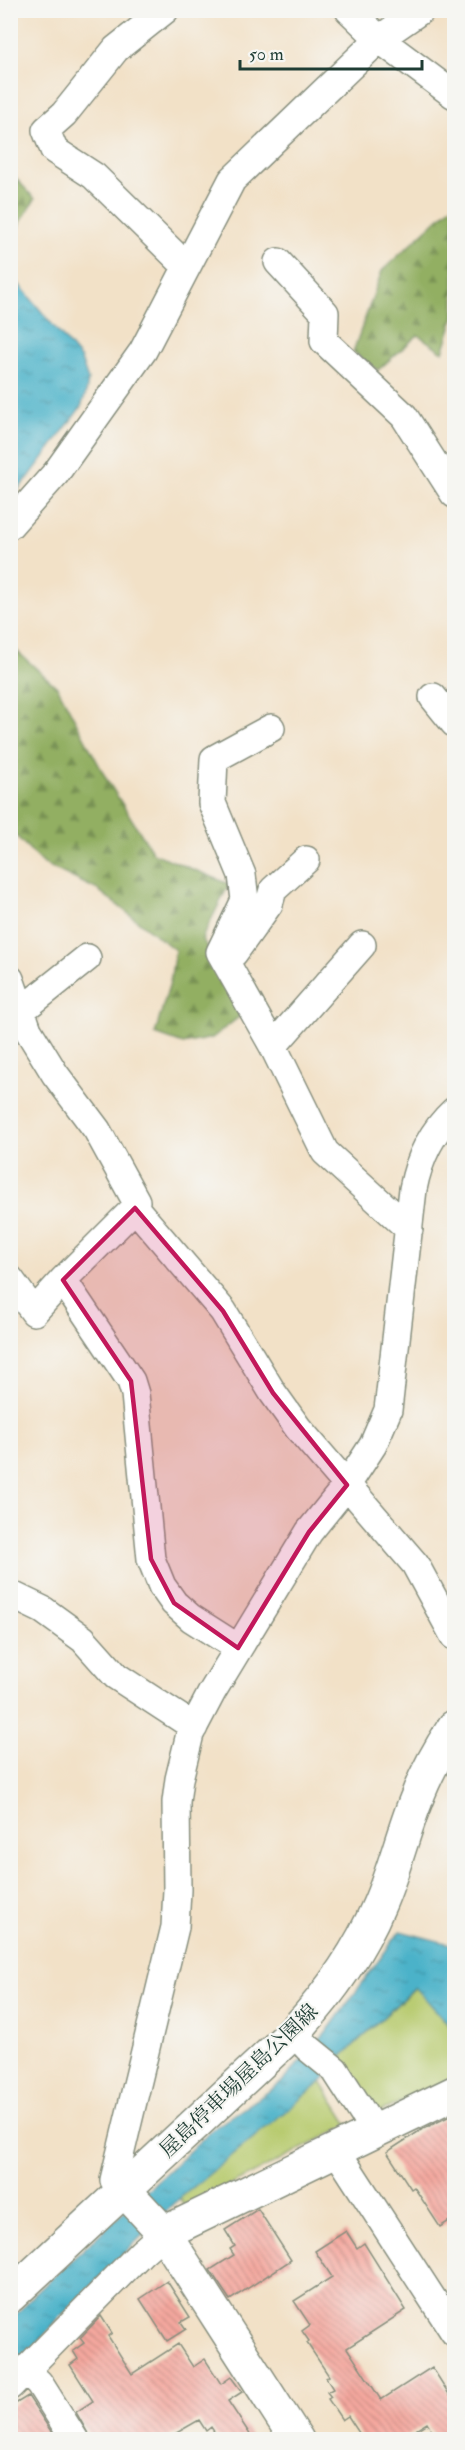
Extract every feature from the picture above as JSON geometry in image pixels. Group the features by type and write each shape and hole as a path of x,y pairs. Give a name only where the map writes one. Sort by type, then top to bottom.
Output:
{"main road":[{"name":"屋島停車場屋島公園線","path":"11,2295 124,2190 300,2040 367,1932 391,1876 416,1799 454,1727"},
{"path":"164,2234 454,2093"},
{"path":"124,2190 164,2234 297,2439"}],"street":[{"path":"165,10 116,49 64,114 46,130 54,150 94,176 186,266"},
{"path":"349,10 379,39 454,95"},
{"path":"10,525 56,473 114,395 143,351 232,180 379,39 421,10"},
{"path":"278,262 325,313 324,341 404,416 454,494"},
{"path":"433,697 454,723"},
{"path":"271,728 214,759 212,803 242,875 245,900 220,952 273,1046 325,1152 409,1229"},
{"path":"226,963 269,904 273,890 306,860"},
{"path":"273,1046 362,945"},
{"path":"22,1010 87,958"},
{"path":"10,980 28,1030 49,1065 97,1130 136,1201 135,1208 34,1312 10,1279"},
{"path":"124,2190 114,2180 175,1927 176,1802 184,1756 194,1727 238,1648 309,1532 347,1485 373,1445 388,1410 412,1189 424,1151 434,1134 454,1111"},
{"path":"135,1208 223,1311 273,1393 298,1428 415,1564 454,1636"},
{"path":"63,1280 131,1381 135,1394 151,1560 162,1586 174,1603 191,1618 238,1648"},
{"path":"10,1594 43,1610 83,1639 116,1676 194,1727"},
{"path":"300,2040 335,2070 375,2132"},
{"path":"336,2150 454,2332"},
{"path":"75,2439 39,2384 18,2378 164,2234"}],"highlighted area":[{"path":"135,1208 223,1311 273,1393 347,1485 309,1532 238,1648 174,1603 151,1559 131,1381 63,1280"}],"green space":[{"path":"11,173 35,199 11,238"},
{"path":"454,204 454,318 443,352 418,335 378,370 353,352 382,271"},
{"path":"10,645 58,688 107,780 153,853 229,884 202,938 244,1013 212,1038 183,1044 155,1034 170,982 175,950 98,890 44,864 11,831"},
{"path":"416,1987 454,2032 454,2077 377,2113 339,2059"},
{"path":"321,2082 348,2125 185,2208 180,2198"}],"water":[{"path":"11,277 81,359 88,380 81,407 29,477 11,497"},
{"path":"400,1931 454,1945 454,2030 415,1987 339,2059 321,2082 180,2198 65,2312 11,2372 11,2320 34,2295 213,2129 281,2083 326,2033"}],"building":[{"path":"454,2114 454,2218 440,2227 414,2187 411,2189 387,2152 421,2130"},
{"path":"258,2209 291,2260 230,2300 210,2270 234,2255 230,2249 235,2246 225,2230"},
{"path":"346,2231 357,2248 364,2243 406,2310 347,2348 381,2400 432,2367 454,2402 454,2439 437,2439 427,2423 401,2439 363,2439 348,2416 342,2420 328,2399 331,2397 327,2392 333,2389 326,2378 329,2376 307,2343 309,2341 302,2331 310,2325 294,2301 332,2277 315,2251"},
{"path":"167,2281 190,2317 181,2322 186,2329 167,2341 140,2299"},
{"path":"101,2316 112,2333 108,2336 132,2374 178,2344 193,2367 205,2359 221,2384 231,2377 242,2392 228,2401 253,2439 219,2439 211,2427 206,2431 199,2420 166,2439 91,2439 76,2412 93,2401 70,2365 78,2359 73,2351 84,2343 80,2338"},
{"path":"28,2396 56,2439 10,2439 10,2407"}]}
